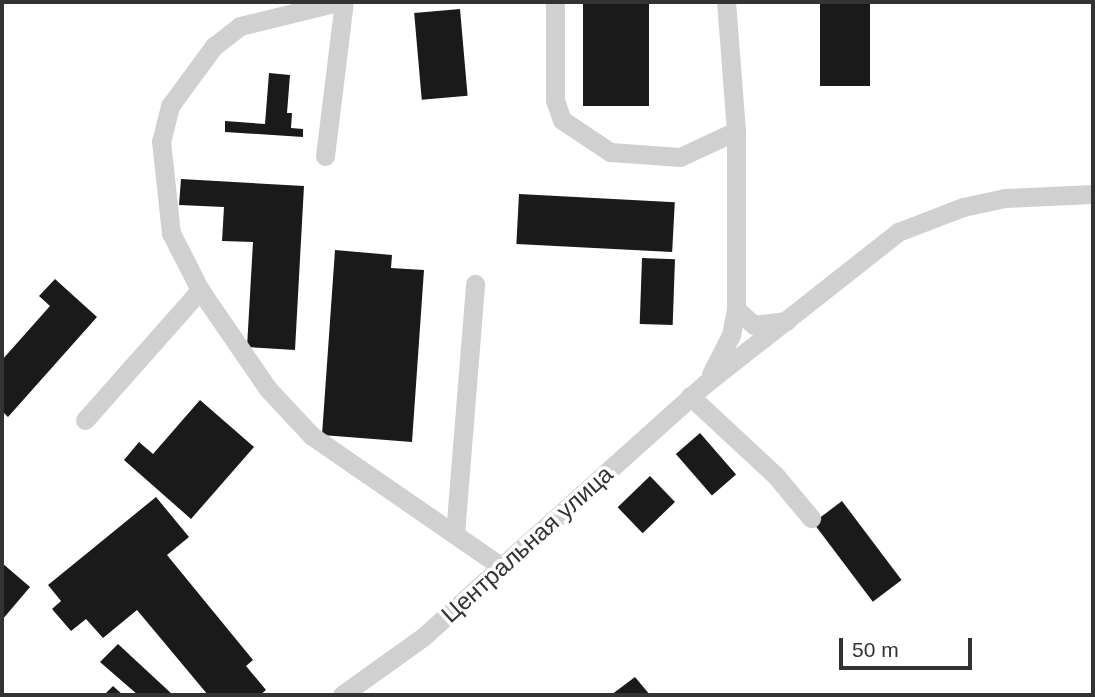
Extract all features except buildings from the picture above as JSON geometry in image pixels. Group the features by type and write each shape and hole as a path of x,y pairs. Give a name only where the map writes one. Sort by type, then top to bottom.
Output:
{"street":[{"path":"338,2 240,26 214,46 170,106 161,141 164,194 171,233 200,290 268,389 312,436 502,567"},
{"path":"325,156 344,2"},
{"path":"555,2 555,100 562,120 610,152 680,158 736,131"},
{"path":"697,390 732,335 736,309 736,131 726,2"},
{"path":"697,390 791,319 872,250 925,219 1005,198 1093,194"},
{"path":"454,534 475,284"},
{"path":"85,420 200,290"},
{"path":"736,309 754,325 791,319"},
{"path":"697,390 811,518"},
{"name":"Центральная улица","path":"342,695 423,637 697,390"}]}
